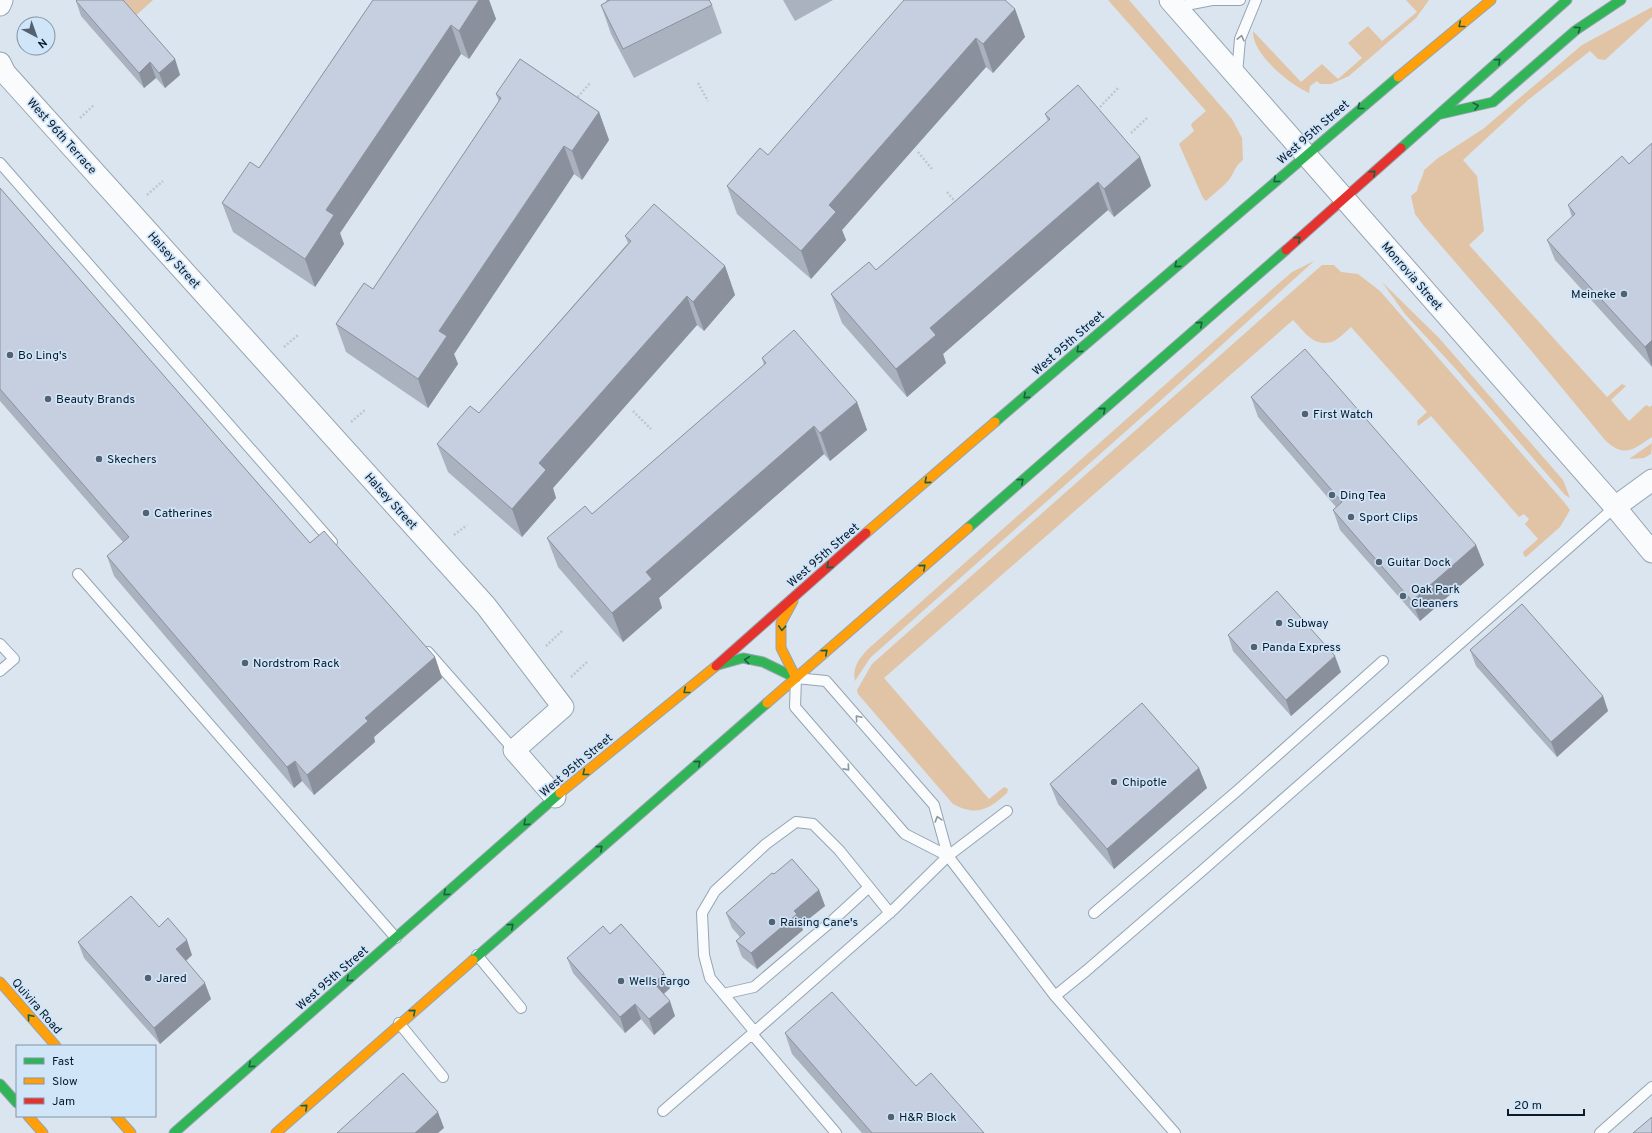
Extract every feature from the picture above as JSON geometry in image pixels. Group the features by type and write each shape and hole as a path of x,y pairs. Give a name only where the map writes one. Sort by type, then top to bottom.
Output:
{"main road":[{"name":"West 95th Street","path":"174,1133 556,797 716,666 797,593 1350,115 1491,0"},
{"path":"276,1133 477,955 1344,199 1567,0"},
{"path":"1438,115 1493,102 1576,30 1621,0"},
{"path":"796,678 782,648 781,623 797,593"},
{"path":"716,666 743,658 763,662 796,678"},
{"name":"Quivira Road","path":"0,982 55,1045"},
{"path":"0,1084 16,1102"},
{"path":"29,1117 43,1133"},
{"path":"117,1117 131,1133"}],"street":[{"path":"0,5 2,0"},
{"name":"Monrovia Street","path":"1173,4 1615,507 1652,552"},
{"name":"West 96th Terrace","path":"0,63 5,73 125,206"},
{"name":"Halsey Street","path":"125,206 486,606 563,706 514,750"},
{"path":"1615,507 1652,480"},
{"path":"514,750 556,797"}],"lane":[{"path":"1173,4 1212,0 1240,0"},
{"path":"1237,76 1240,39 1256,0"},
{"path":"0,163 340,551"},
{"path":"1055,996 1204,869 1615,507"},
{"path":"78,574 396,938"},
{"path":"0,644 14,659 0,671"},
{"path":"424,647 514,750"},
{"path":"1094,913 1383,660"},
{"path":"948,856 905,834 815,732 794,707 796,678 826,681 934,805 948,856 1055,996 1175,1133"},
{"path":"662,1111 890,913 948,856 1007,810"},
{"path":"836,1133 753,1033 710,978 704,955 702,913 715,891 766,844 796,822 813,824 839,850 890,913"},
{"path":"723,994 754,987 833,920 869,887"},
{"path":"477,955 521,1008"},
{"path":"400,1023 443,1077"},
{"path":"1600,1133 1652,1087"}],"path":[{"path":"575,100 580,92 591,82"},
{"path":"698,83 708,101"},
{"path":"1100,107 1119,87"},
{"path":"80,118 94,105"},
{"path":"1131,133 1147,118"},
{"path":"918,152 932,169"},
{"path":"147,195 163,181"},
{"path":"947,192 961,209"},
{"path":"282,348 298,335"},
{"path":"349,424 365,410"},
{"path":"633,411 651,429"},
{"path":"449,540 467,525"},
{"path":"545,647 562,631"},
{"path":"571,677 587,662"}],"shaded area":[{"path":"115,0 153,0 132,19"},
{"path":"1108,0 1129,0 1232,119 1242,138 1243,160 1237,166 1228,181 1206,201 1203,198 1179,144 1194,131 1191,125 1192,123 1206,111"},
{"path":"1406,0 1429,0 1416,18 1349,76 1331,84 1320,84 1317,81 1310,86 1309,93 1292,83 1273,67 1265,58 1254,40 1253,31 1301,82 1322,64 1338,79 1362,58 1348,43 1368,26 1382,41 1417,12"},
{"path":"1652,7 1652,17 1605,60 1598,59 1590,51 1528,100 1463,160 1477,176 1484,231 1469,245 1607,397 1622,384 1626,386 1611,400 1629,421 1646,405 1650,407 1652,405 1652,437 1634,448 1624,451 1612,446 1605,440 1514,330 1424,226 1415,214 1411,196 1417,191 1424,170 1438,158 1483,129 1582,45"},
{"path":"1314,261 1169,393 870,658 855,681 855,668 867,650 1277,285 1292,272"},
{"path":"1322,265 1334,265 1341,272 1358,274 1380,291 1564,502 1570,510 1560,527 1526,557 1524,556 1523,552 1538,539 1525,524 1529,519 1524,514 1519,517 1431,416 1418,426 1417,421 1427,412 1351,327 1334,341 1321,343 1310,338 1293,320 884,678 989,799 1004,787 1008,789 1007,793 1000,799 982,809 969,810 953,804 858,694 857,690 872,664"},
{"path":"1382,282 1439,338 1563,480 1570,498 1565,495 1454,367 1405,314"},
{"path":"1652,443 1651,454 1644,458 1629,459"}],"building":[{"path":"123,0 175,59 159,73 150,62 139,73 76,1"},
{"path":"373,0 479,0 459,31 451,25 326,210 334,215 305,259 222,203 250,162 259,168"},
{"path":"610,0 709,0 712,5 623,49 601,5"},
{"path":"904,0 1005,0 1015,9 983,44 976,38 829,205 836,212 801,251 727,186 760,148 768,155"},
{"path":"520,59 599,112 572,151 564,146 439,331 447,336 418,379 336,324 364,283 373,289 501,98 496,94"},
{"path":"1078,85 1140,157 1104,189 1098,182 930,328 936,335 896,369 831,294 869,262 876,270 1050,119 1045,114"},
{"path":"1652,143 1652,340 1645,347 1547,240 1575,214 1568,205 1622,156 1629,164"},
{"path":"0,188 310,543 324,531 435,657 365,718 368,721 307,775 295,761 287,767 107,556 129,537 0,389"},
{"path":"654,204 725,266 693,302 687,296 539,463 546,470 512,509 437,444 470,406 479,413 631,241 625,236"},
{"path":"794,330 857,402 820,433 814,426 646,572 652,579 612,613 547,538 585,506 592,514 766,363 762,358"},
{"path":"1305,349 1476,545 1412,601 1333,510 1342,502 1251,397"},
{"path":"1277,591 1335,656 1286,700 1228,635"},
{"path":"1522,604 1603,696 1551,742 1470,650"},
{"path":"1142,703 1199,768 1107,849 1050,784"},
{"path":"792,859 819,890 794,911 797,914 751,953 736,941 745,933 726,913 772,873 774,874"},
{"path":"131,896 159,927 168,918 187,940 176,949 205,983 154,1028 78,942"},
{"name":"Wells Fargo","path":"621,924 664,973 654,983 670,1001 649,1019 635,1004 620,1017 567,958 603,926 610,934"},
{"path":"832,992 916,1086 931,1073 984,1133 872,1133 785,1033"},
{"path":"403,1073 438,1112 415,1133 337,1133"},
{"path":"1652,1117 1652,1133 1633,1133"}],"traffic: fast":[{"path":"1401,148 1567,0"},
{"path":"1441,114 1493,102 1576,30 1621,0"},
{"path":"995,422 1398,77"},
{"path":"968,528 1286,250"},
{"path":"718,665 743,658 763,662 796,678"},
{"path":"473,960 767,703"},
{"path":"174,1133 560,793"},
{"path":"0,1084 16,1102"}],"traffic: slow":[{"path":"1398,77 1491,0"},
{"path":"866,533 995,422"},
{"path":"767,703 968,528"},
{"path":"793,601 781,623 781,648 796,678"},
{"path":"560,793 716,666"},
{"path":"276,1133 473,960"},
{"path":"0,982 55,1045"},
{"path":"29,1117 43,1133"},
{"path":"117,1117 131,1133"}],"traffic: jam":[{"path":"1286,250 1401,148"},
{"path":"716,666 866,533"}],"place":[{"name":"Meineke","path":"1624,294"},
{"name":"Bo Ling's","path":"10,355"},
{"name":"Beauty Brands","path":"48,399"},
{"name":"First Watch","path":"1305,414"},
{"name":"Skechers","path":"99,459"},
{"name":"Ding Tea","path":"1332,495"},
{"name":"Catherines","path":"146,513"},
{"name":"Sport Clips","path":"1351,517"},
{"name":"Guitar Dock","path":"1379,562"},
{"name":"Oak Park Cleaners","path":"1403,596"},
{"name":"Subway","path":"1279,623"},
{"name":"Panda Express","path":"1254,647"},
{"name":"Nordstrom Rack","path":"245,663"},
{"name":"Chipotle","path":"1114,782"},
{"name":"Raising Cane's","path":"772,922"},
{"name":"Jared","path":"148,978"},
{"name":"Wells Fargo","path":"621,981"},
{"name":"H&R Block","path":"891,1117"}]}
